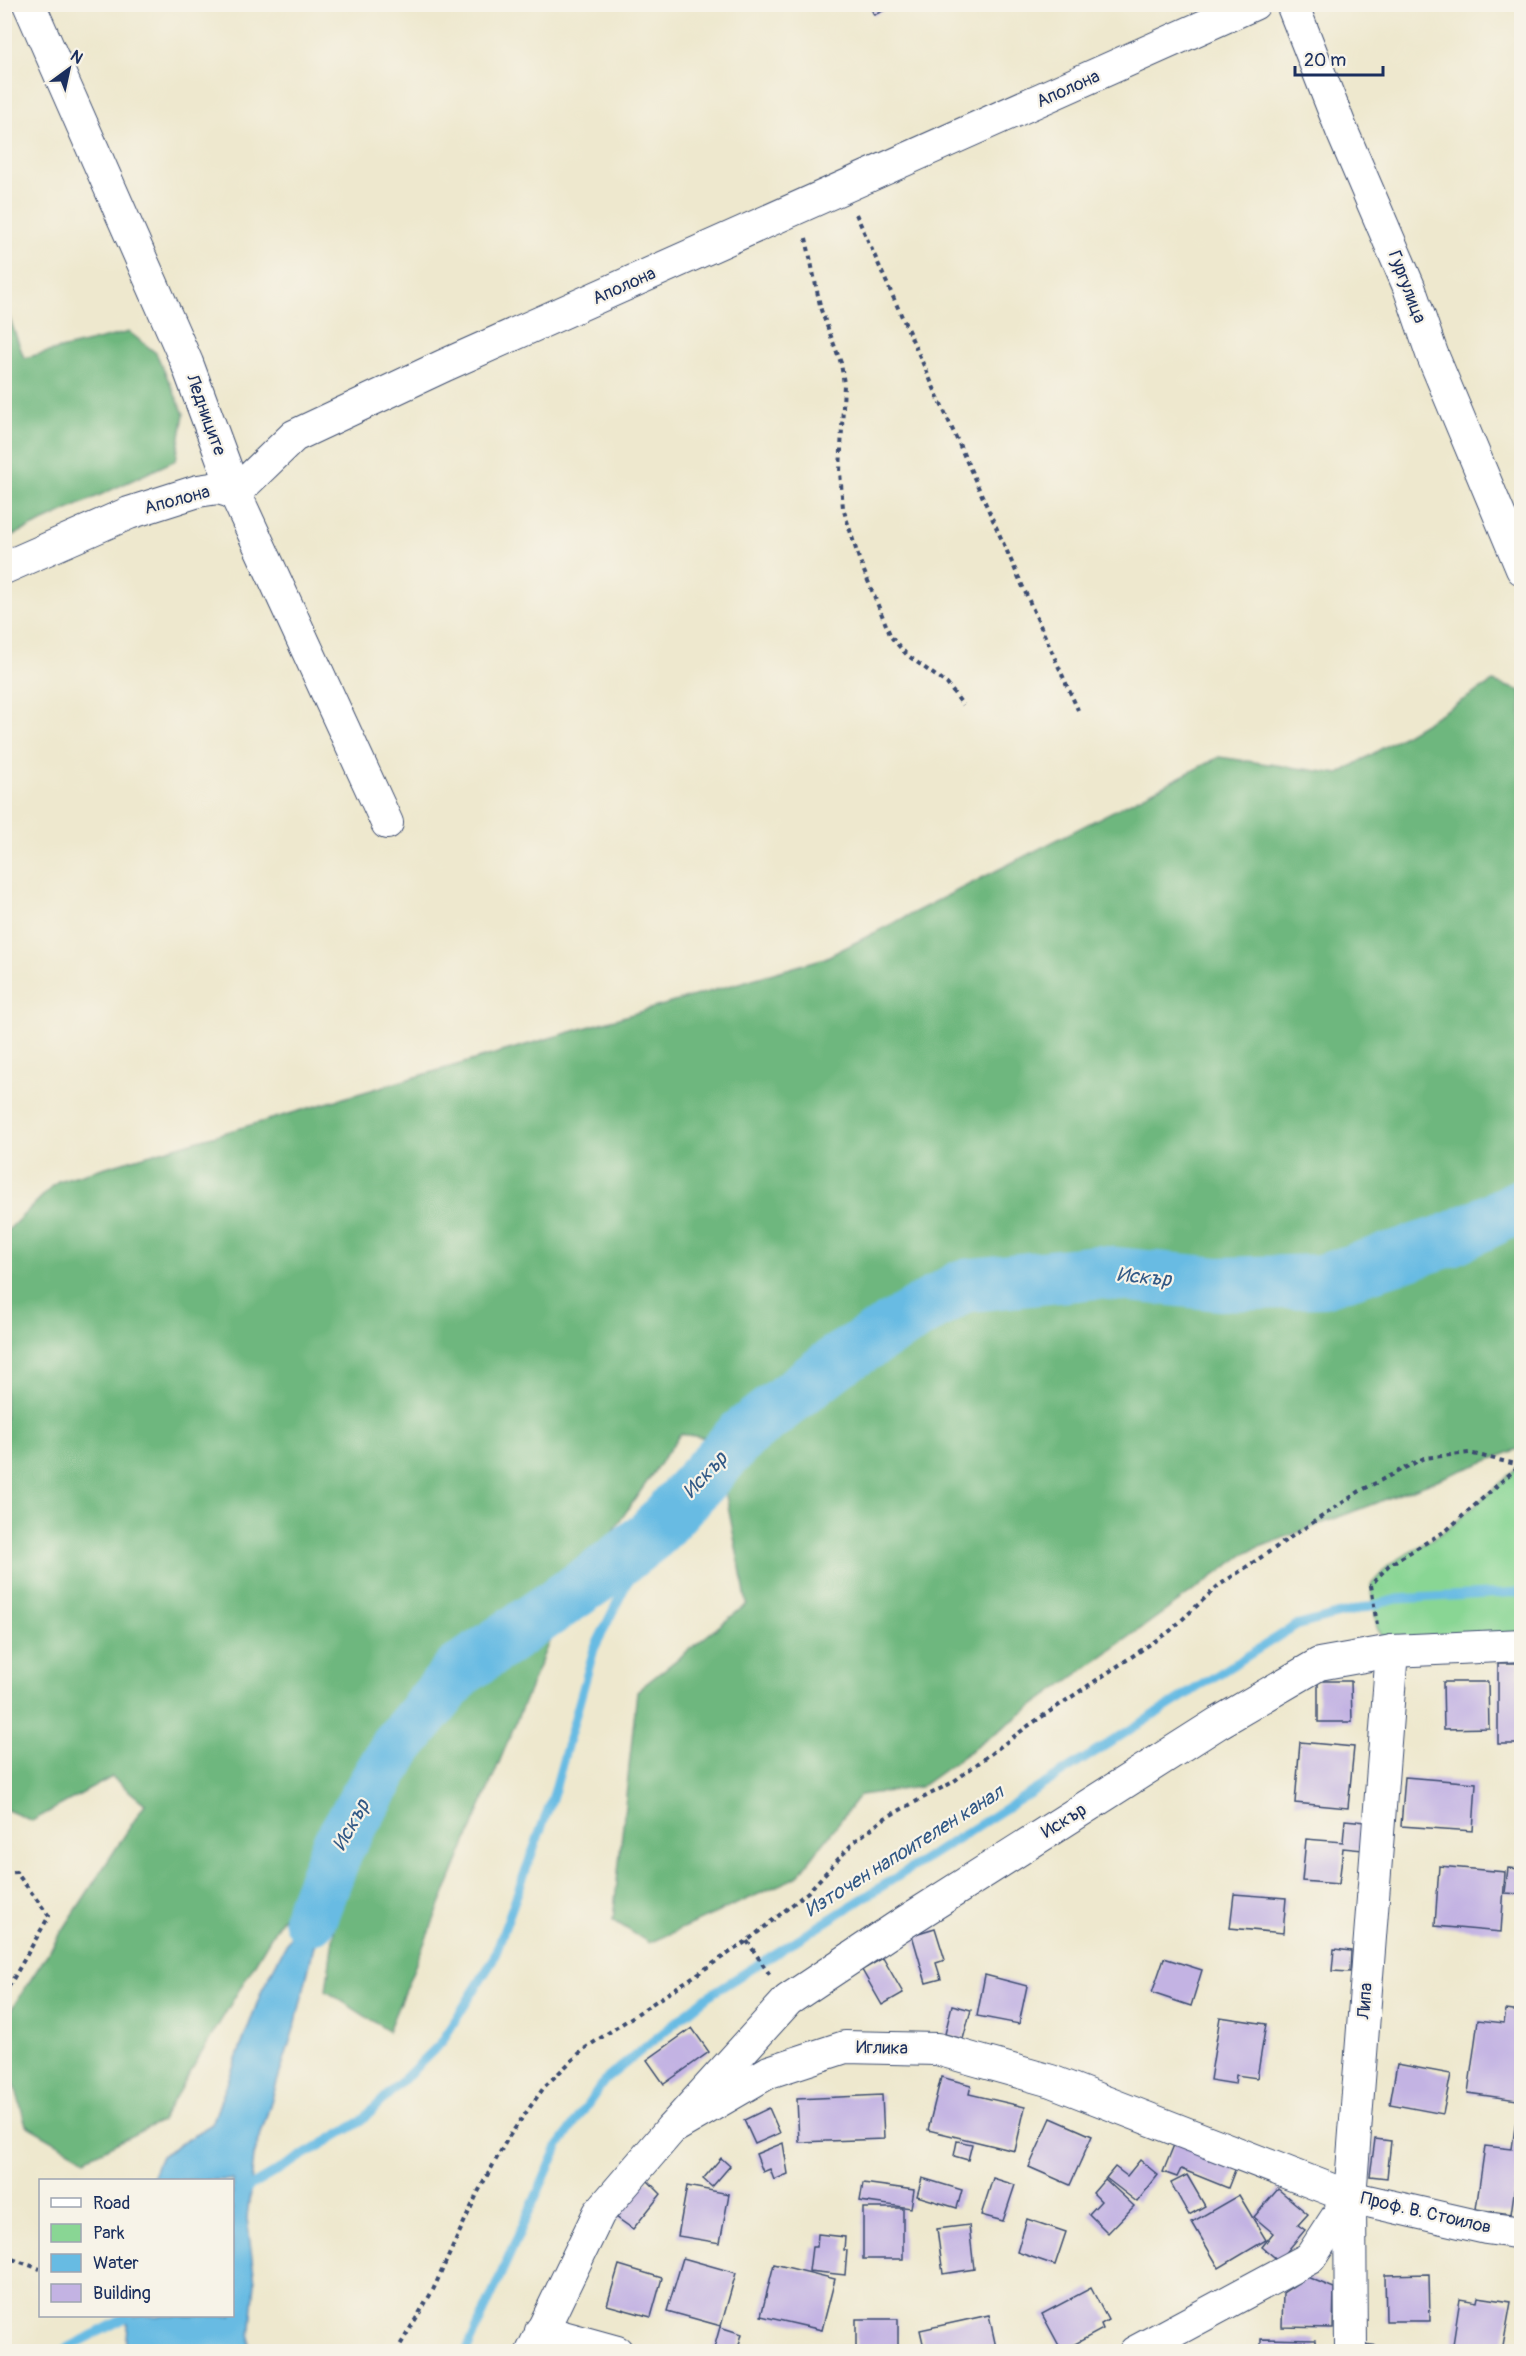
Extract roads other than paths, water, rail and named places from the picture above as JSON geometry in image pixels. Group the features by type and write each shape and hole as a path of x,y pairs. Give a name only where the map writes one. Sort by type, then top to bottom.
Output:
{"street":[{"name":"Ледниците","path":"29,4 187,363 235,493 387,823"},
{"name":"Аполона","path":"4,568 148,507 198,491 218,488 235,493 294,436 443,366 844,189 1254,4"},
{"name":"Гургулица","path":"1292,4 1342,131 1409,287 1436,364 1521,569"},
{"name":"Искър","path":"671,2129 788,2000 848,1959 1218,1723 1319,1664 1385,1639 1521,1645"},
{"name":"Липа","path":"1351,2352 1350,2197 1385,1639"},
{"name":"Иглика","path":"536,2341 598,2213 671,2129 769,2072 845,2047 937,2049 1050,2081 1350,2197"},
{"name":"Проф. В. Стоилов","path":"1136,2352 1310,2258 1350,2197 1486,2228 1521,2233"},
{"path":"536,2341 617,2352"}],"water":[{"path":"337,1848 296,2022 254,2156 247,2218 255,2282 249,2351 125,2351 128,2317 234,2317 234,2179 151,2179 161,2156 212,2124 262,1990"}],"waterway":[{"name":"Искър","path":"310,1918 337,1848 398,1745 459,1671 601,1574 651,1535 742,1435 839,1360 963,1286 1097,1272 1220,1284 1322,1281 1449,1240 1522,1205"},
{"path":"234,2200 251,2186 360,2122 441,2043 493,1960 554,1793 594,1649 651,1535"},
{"name":"Източен напоителен канал","path":"466,2352 558,2147 605,2080 708,1996 1295,1626 1397,1599 1522,1592"},
{"path":"60,2352 127,2317"}]}
